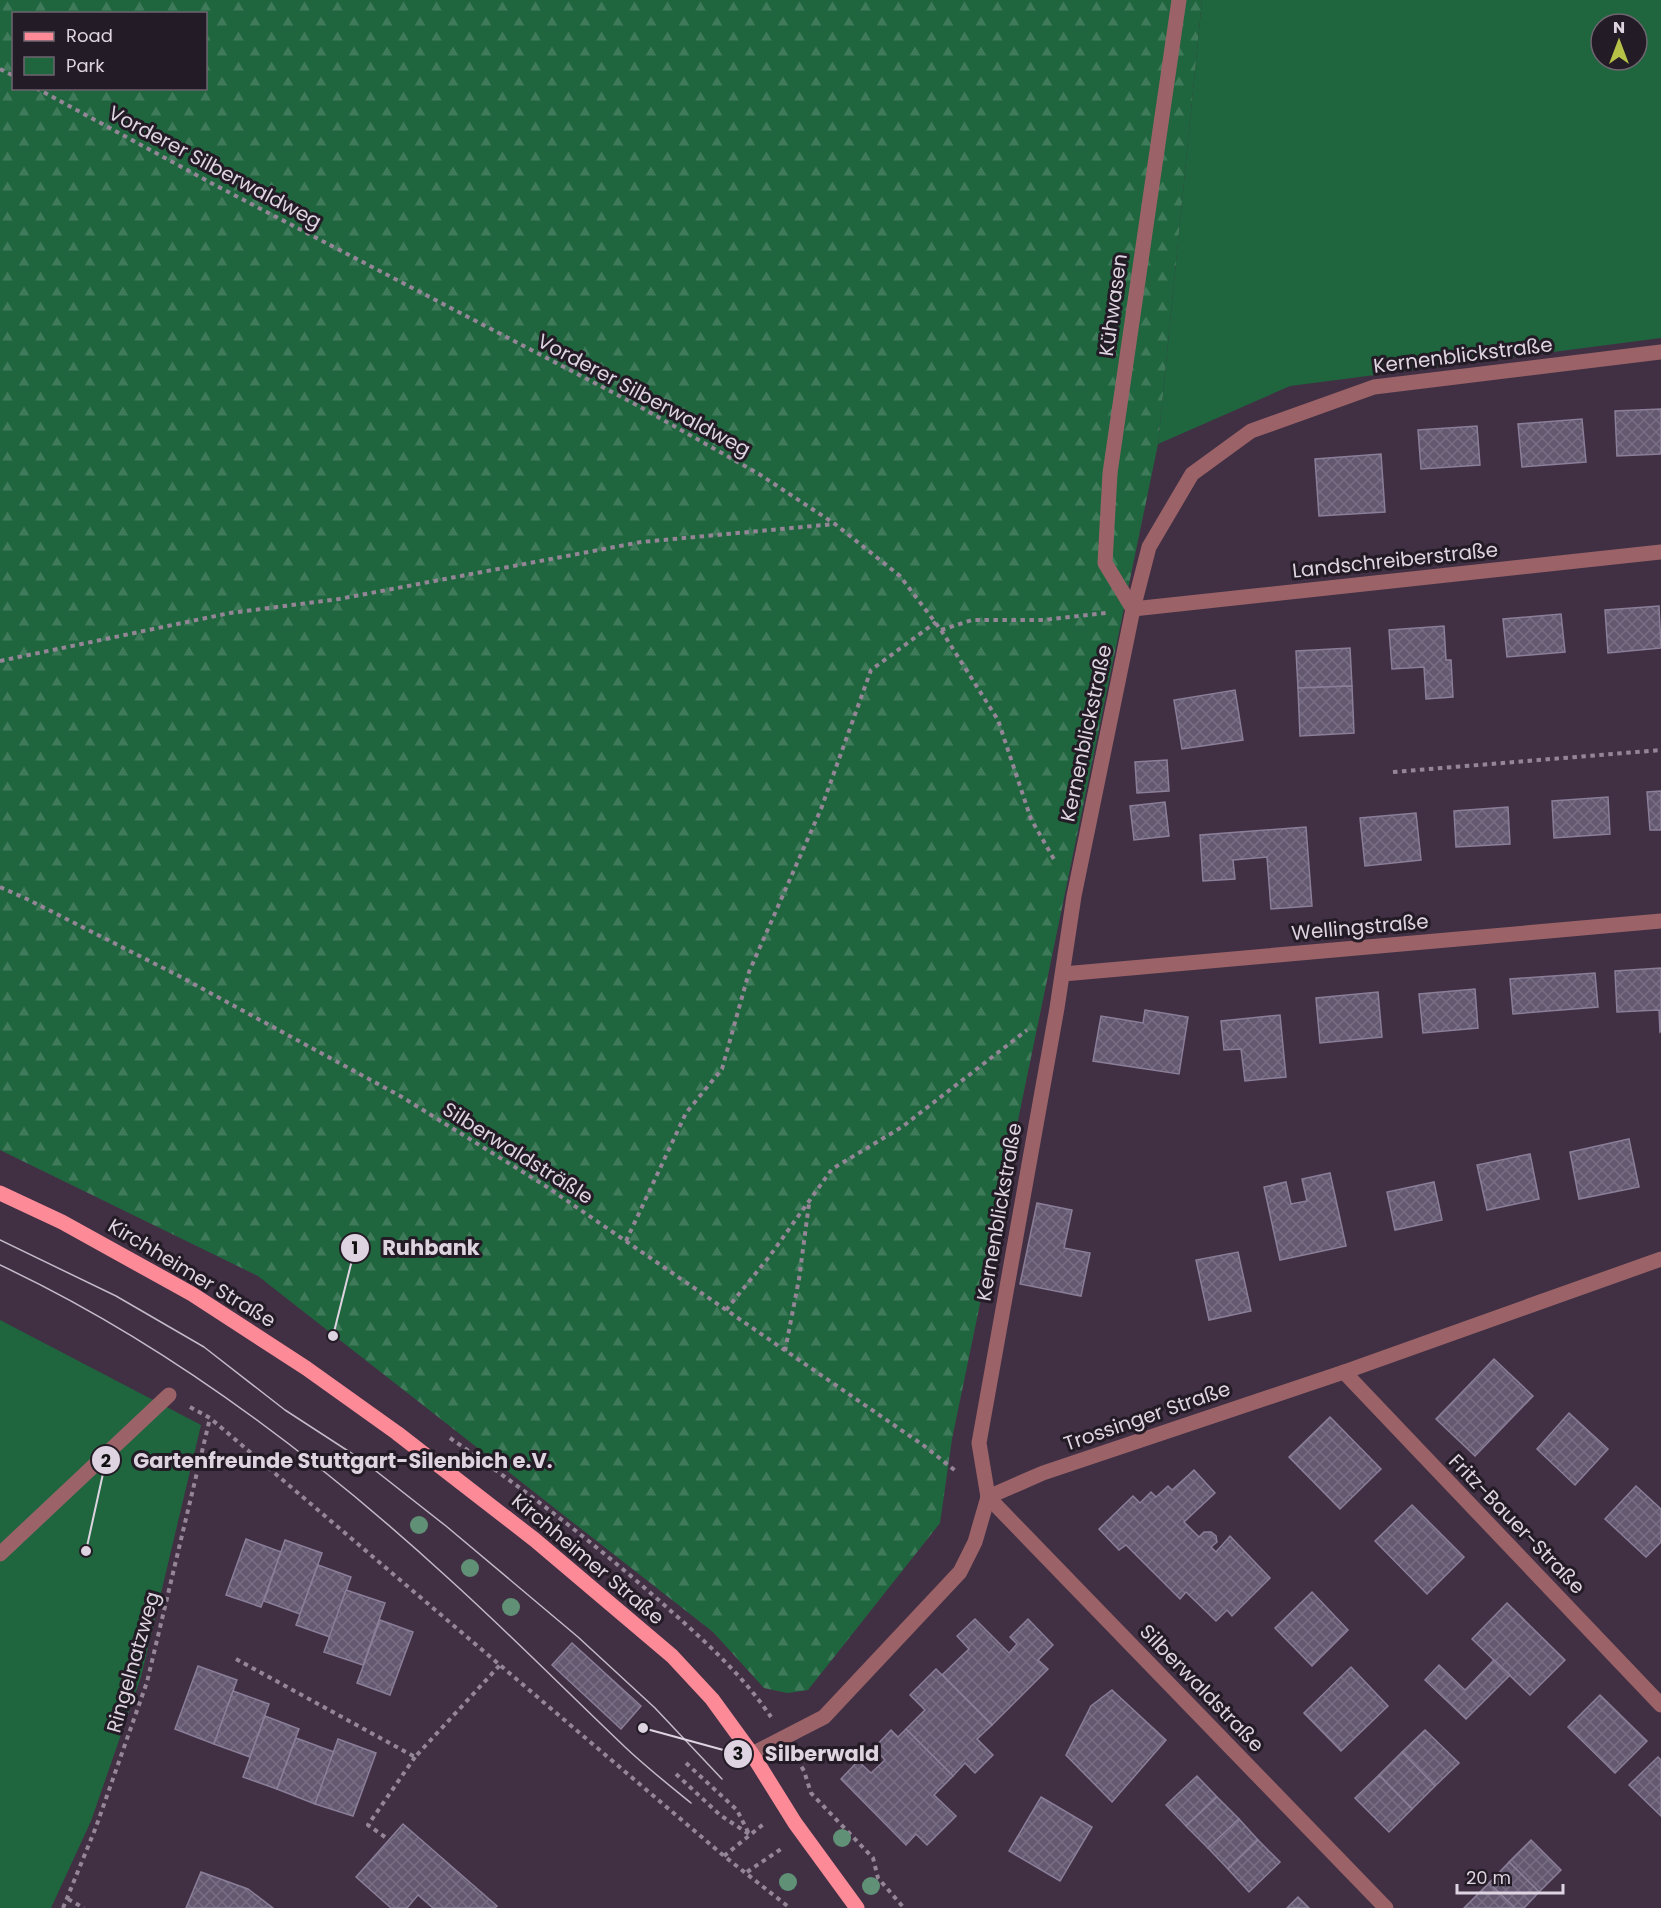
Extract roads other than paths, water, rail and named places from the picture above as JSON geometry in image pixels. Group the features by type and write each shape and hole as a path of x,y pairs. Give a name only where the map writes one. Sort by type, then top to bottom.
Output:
{"main road":[{"name":"Kirchheimer Straße","path":"0,1193 62,1222 192,1294 306,1368 397,1433 535,1540 672,1656 712,1699 752,1754 803,1834 857,1908"}],"street":[{"name":"Kühwasen","path":"1134,609 1105,563 1110,473 1179,0"},
{"name":"Kernenblickstraße","path":"988,1497 979,1443 1063,974 1074,896 1149,547 1192,474 1251,431 1374,387 1661,352"},
{"name":"Landschreiberstraße","path":"1134,609 1661,552"},
{"name":"Wellingstraße","path":"1063,974 1661,921"},
{"name":"Trossinger Straße","path":"988,1497 1043,1473 1344,1372 1661,1259"},
{"name":"Fritz-Bauer-Straße","path":"1344,1372 1661,1705"},
{"path":"0,1554 169,1395"},
{"path":"752,1754 824,1718 960,1572 975,1542 988,1497"},
{"name":"Silberwaldstraße","path":"988,1497 1386,1908"}],"tram line":[{"path":"0,1240 116,1296 204,1347 285,1410 362,1460 446,1526 578,1637 655,1708 722,1779"},
{"path":"0,1265 120,1329 179,1366 236,1405 345,1488 448,1578 633,1754 691,1803"}],"place":[{"name":"Ruhbank","path":"333,1336"},
{"name":"Gartenfreunde Stuttgart-Silenbich e.V.","path":"86,1551"},
{"name":"Silberwald","path":"643,1728"}]}
